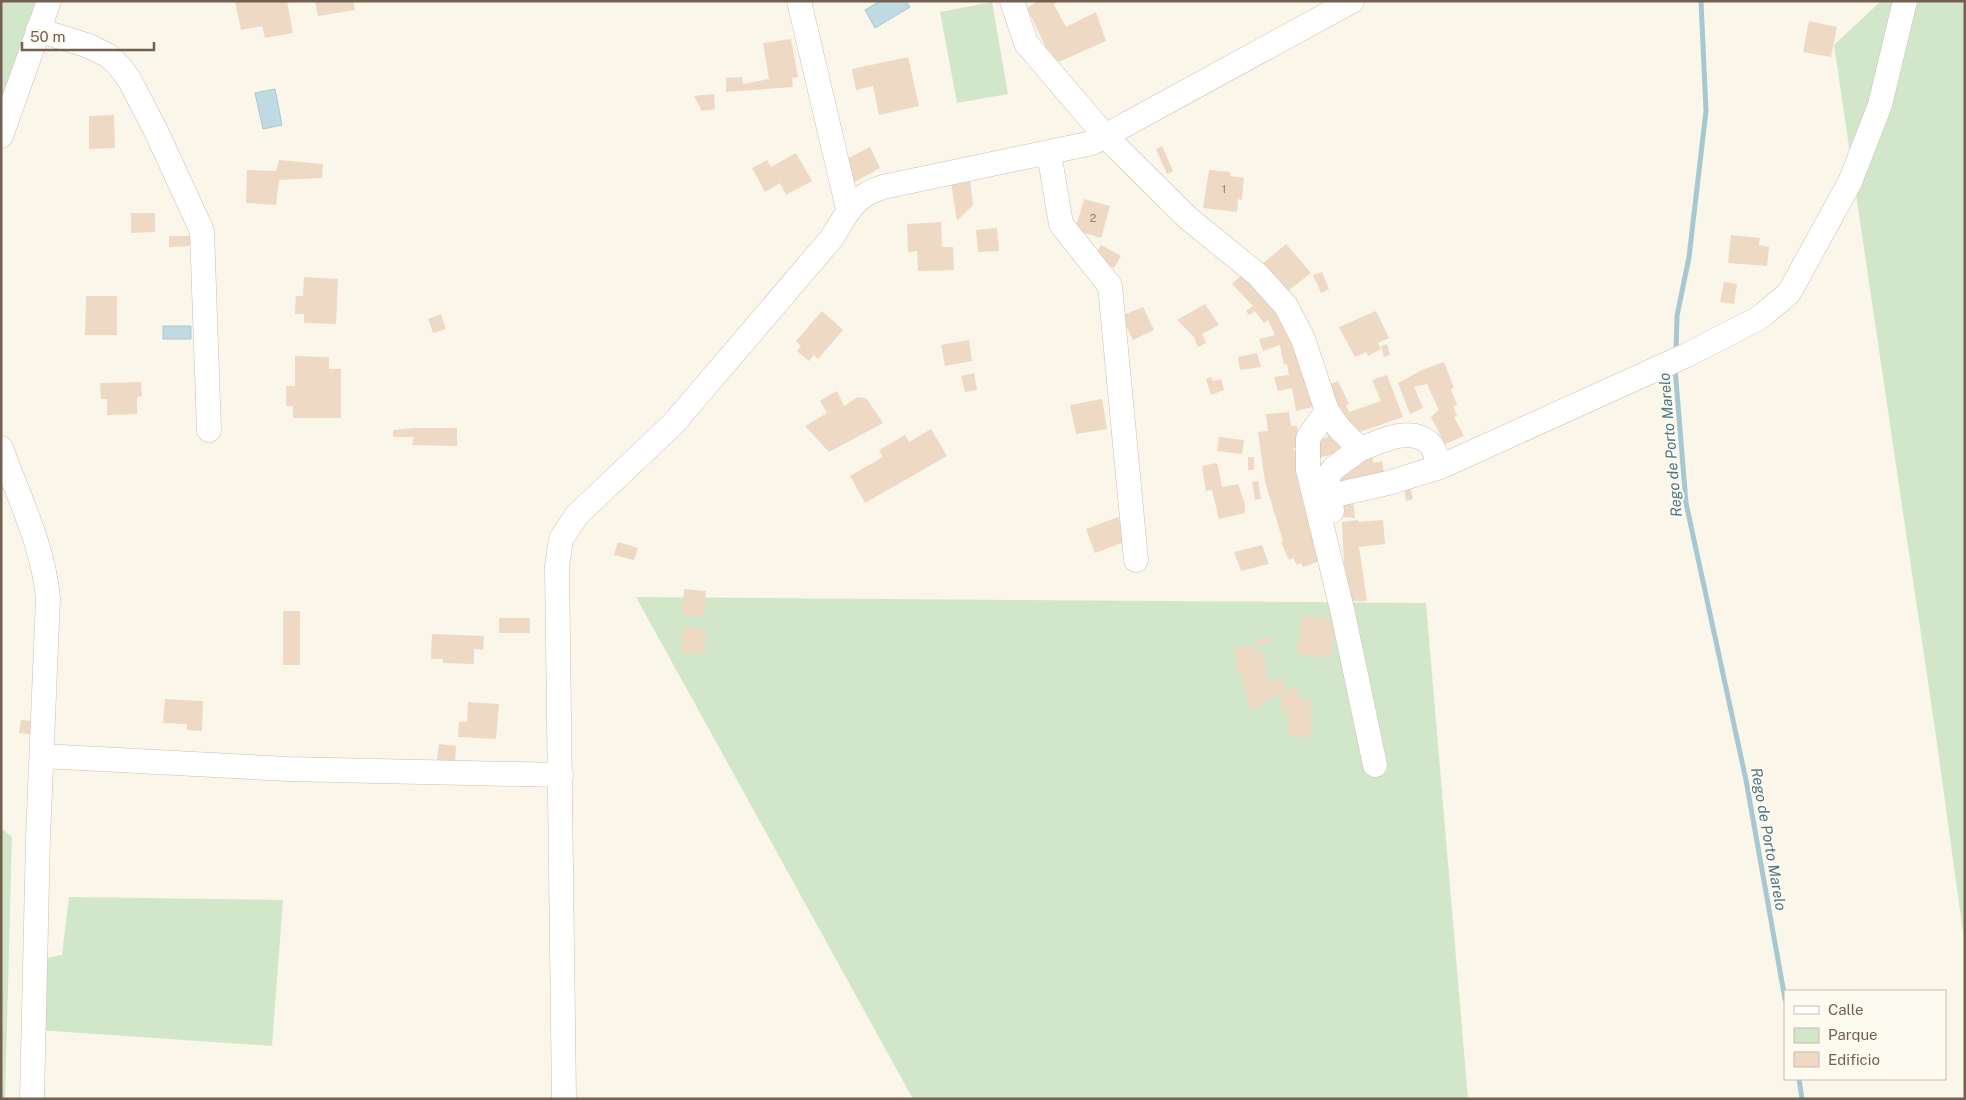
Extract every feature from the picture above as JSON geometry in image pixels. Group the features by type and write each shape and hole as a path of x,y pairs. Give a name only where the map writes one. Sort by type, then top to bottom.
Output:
{"street":[{"path":"1,136 49,1"},
{"path":"799,1 848,209"},
{"path":"1012,1 1026,43 1105,136 1189,219 1258,274 1286,306 1303,339 1327,411 1339,428 1360,449"},
{"path":"564,1099 557,566 561,539 577,515 644,454 679,416 831,239 848,209 858,198 883,187 977,166 1080,147 1105,136 1352,1"},
{"path":"1330,496 1388,483 1440,466 1659,369 1759,318 1789,293 1850,182 1880,105 1905,1"},
{"path":"38,30 90,46 109,56 120,67 129,79 156,131 202,231 209,430"},
{"path":"1049,153 1061,224 1110,286 1136,560"},
{"path":"1327,411 1308,438 1308,470 1342,609 1375,765"},
{"path":"1342,609 1344,591 1327,477 1334,468 1360,449 1385,440 1413,434 1430,442 1440,466"},
{"path":"1,448 38,541 46,573 48,598 32,1099"},
{"path":"42,756 287,769 561,775"}],"green space":[{"path":"1,1 53,1 1,153"},
{"path":"1881,1 1965,1 1965,947 1936,736 1834,45"},
{"path":"992,2 1008,94 957,103 940,12"},
{"path":"636,597 1426,603 1468,1099 913,1099"},
{"path":"1,828 12,837 5,1099 1,1099"},
{"path":"69,897 283,900 272,1046 38,1030 41,959 62,955"}],"water":[{"path":"880,1 906,1 910,7 875,28 865,10"},
{"path":"275,89 282,125 263,129 255,93"},
{"path":"163,326 191,326 191,339 163,339"}],"building":[{"path":"235,1 287,1 293,33 265,38 262,26 241,30"},
{"path":"315,1 353,1 355,10 318,16"},
{"path":"1038,1 1057,1 1054,5 1066,27 1096,12 1106,41 1054,64 1027,8"},
{"path":"1809,21 1837,27 1831,57 1803,52"},
{"path":"791,39 798,77 792,78 793,87 726,92 726,78 742,77 743,84 769,79 763,43"},
{"path":"908,57 919,106 879,115 873,86 856,90 852,69"},
{"path":"714,94 715,109 702,111 694,96"},
{"path":"114,115 115,148 89,149 89,116"},
{"path":"1162,146 1173,171 1167,174 1156,149"},
{"path":"870,147 880,168 853,183 847,159"},
{"path":"796,153 812,181 786,195 780,183 765,192 752,168 767,160 771,167"},
{"path":"279,160 323,164 322,178 279,180 276,205 246,203 247,170 276,171"},
{"path":"1209,170 1230,172 1230,176 1244,178 1242,200 1238,199 1237,212 1203,208"},
{"path":"970,181 973,205 957,221 951,182"},
{"path":"1084,199 1110,206 1101,238 1075,230"},
{"path":"131,213 155,213 155,232 131,233"},
{"path":"941,222 942,247 953,247 954,270 918,271 917,251 908,252 907,224"},
{"path":"997,228 999,251 978,252 976,230"},
{"path":"1731,235 1760,238 1759,245 1769,247 1767,266 1728,263"},
{"path":"169,236 192,236 192,246 169,247"},
{"path":"1286,244 1311,273 1284,294 1260,266"},
{"path":"1101,245 1121,256 1114,268 1094,258"},
{"path":"1322,272 1329,289 1321,293 1313,275"},
{"path":"1244,273 1281,308 1317,406 1296,411 1292,388 1278,391 1274,377 1289,375 1287,364 1284,365 1280,345 1263,351 1259,339 1275,335 1268,320 1264,323 1255,311 1249,315 1246,311 1253,306 1232,284"},
{"path":"304,277 338,279 336,324 304,323 304,314 295,314 296,296 303,296"},
{"path":"1724,282 1737,284 1734,304 1720,302"},
{"path":"86,296 117,296 117,335 85,335"},
{"path":"1205,304 1219,325 1202,334 1206,343 1198,347 1194,337 1177,320"},
{"path":"1143,307 1154,330 1133,340 1121,316"},
{"path":"822,311 843,330 818,359 814,355 809,361 797,351 801,346 796,341"},
{"path":"1376,311 1389,338 1378,343 1381,349 1368,356 1366,352 1355,357 1339,327"},
{"path":"441,314 446,329 433,333 428,319"},
{"path":"969,340 972,361 945,366 941,345"},
{"path":"1387,344 1390,355 1384,357 1381,346"},
{"path":"1257,353 1261,367 1240,370 1238,357"},
{"path":"295,356 329,357 329,369 341,369 341,418 293,418 293,406 286,406 286,386 295,386"},
{"path":"1444,362 1454,388 1451,389 1457,405 1453,406 1457,416 1454,417 1464,436 1445,444 1431,417 1439,410 1427,384 1414,387 1423,408 1410,414 1398,383 1422,370"},
{"path":"974,373 977,390 965,392 961,376"},
{"path":"1387,375 1403,417 1354,434 1325,386 1338,381 1349,404 1346,405 1349,412 1381,401 1372,380"},
{"path":"1211,377 1213,381 1221,379 1224,390 1211,395 1206,379"},
{"path":"141,382 142,396 137,397 137,414 107,415 107,399 101,399 100,383"},
{"path":"837,391 844,406 858,397 867,399 883,423 829,452 805,426 827,413 820,401"},
{"path":"1102,399 1107,429 1076,434 1070,405"},
{"path":"1289,412 1291,426 1297,426 1299,444 1293,449 1297,454 1326,559 1303,567 1301,563 1297,565 1293,558 1289,560 1281,542 1283,541 1265,482 1258,432 1268,431 1266,414"},
{"path":"1325,427 1344,451 1311,460 1311,443 1328,437"},
{"path":"457,428 457,446 412,445 414,437 393,437 393,430"},
{"path":"931,429 947,456 865,503 850,476 883,457 879,450 905,435 909,442"},
{"path":"1219,437 1244,440 1242,454 1217,451"},
{"path":"1370,452 1374,463 1382,461 1384,473 1340,490 1333,477 1362,464 1359,458"},
{"path":"1248,457 1254,457 1254,470 1248,470"},
{"path":"1216,463 1222,487 1238,484 1245,504 1245,513 1219,519 1212,490 1206,491 1202,466"},
{"path":"1258,481 1261,499 1255,500 1252,482"},
{"path":"1410,486 1413,499 1406,501 1404,487"},
{"path":"1339,498 1353,498 1355,518 1342,517"},
{"path":"1118,517 1127,541 1095,553 1086,529"},
{"path":"1358,520 1359,522 1383,520 1385,544 1359,547 1367,601 1352,601 1344,565 1342,522"},
{"path":"618,542 638,548 634,560 614,555"},
{"path":"1262,545 1269,564 1241,571 1234,552"},
{"path":"684,589 706,591 704,616 682,614"},
{"path":"283,611 300,611 300,665 283,665"},
{"path":"1302,616 1330,619 1330,622 1335,622 1331,657 1297,654"},
{"path":"499,618 530,618 530,633 499,633"},
{"path":"684,626 707,630 703,655 680,652"},
{"path":"432,634 484,636 483,650 474,649 474,664 443,663 443,659 431,659"},
{"path":"1270,637 1271,642 1256,646 1255,640"},
{"path":"1252,644 1254,651 1262,649 1268,682 1283,679 1285,691 1298,687 1299,699 1312,700 1310,737 1288,736 1289,712 1281,712 1281,692 1250,712 1242,673 1238,673 1234,648"},
{"path":"165,699 203,701 202,731 187,730 187,724 163,723"},
{"path":"468,702 499,704 496,739 458,737 459,722 467,722"},
{"path":"21,720 32,721 30,734 19,733"},
{"path":"439,744 456,746 455,762 437,760"}],"waterway":[{"name":"Rego de Porto Marelo","path":"1676,352 1677,316 1689,257 1706,111 1701,1"},
{"name":"Rego de Porto Marelo","path":"1675,368 1686,503 1746,780 1784,993"},
{"name":"Rego de Porto Marelo","path":"1799,1080 1802,1099"}]}
